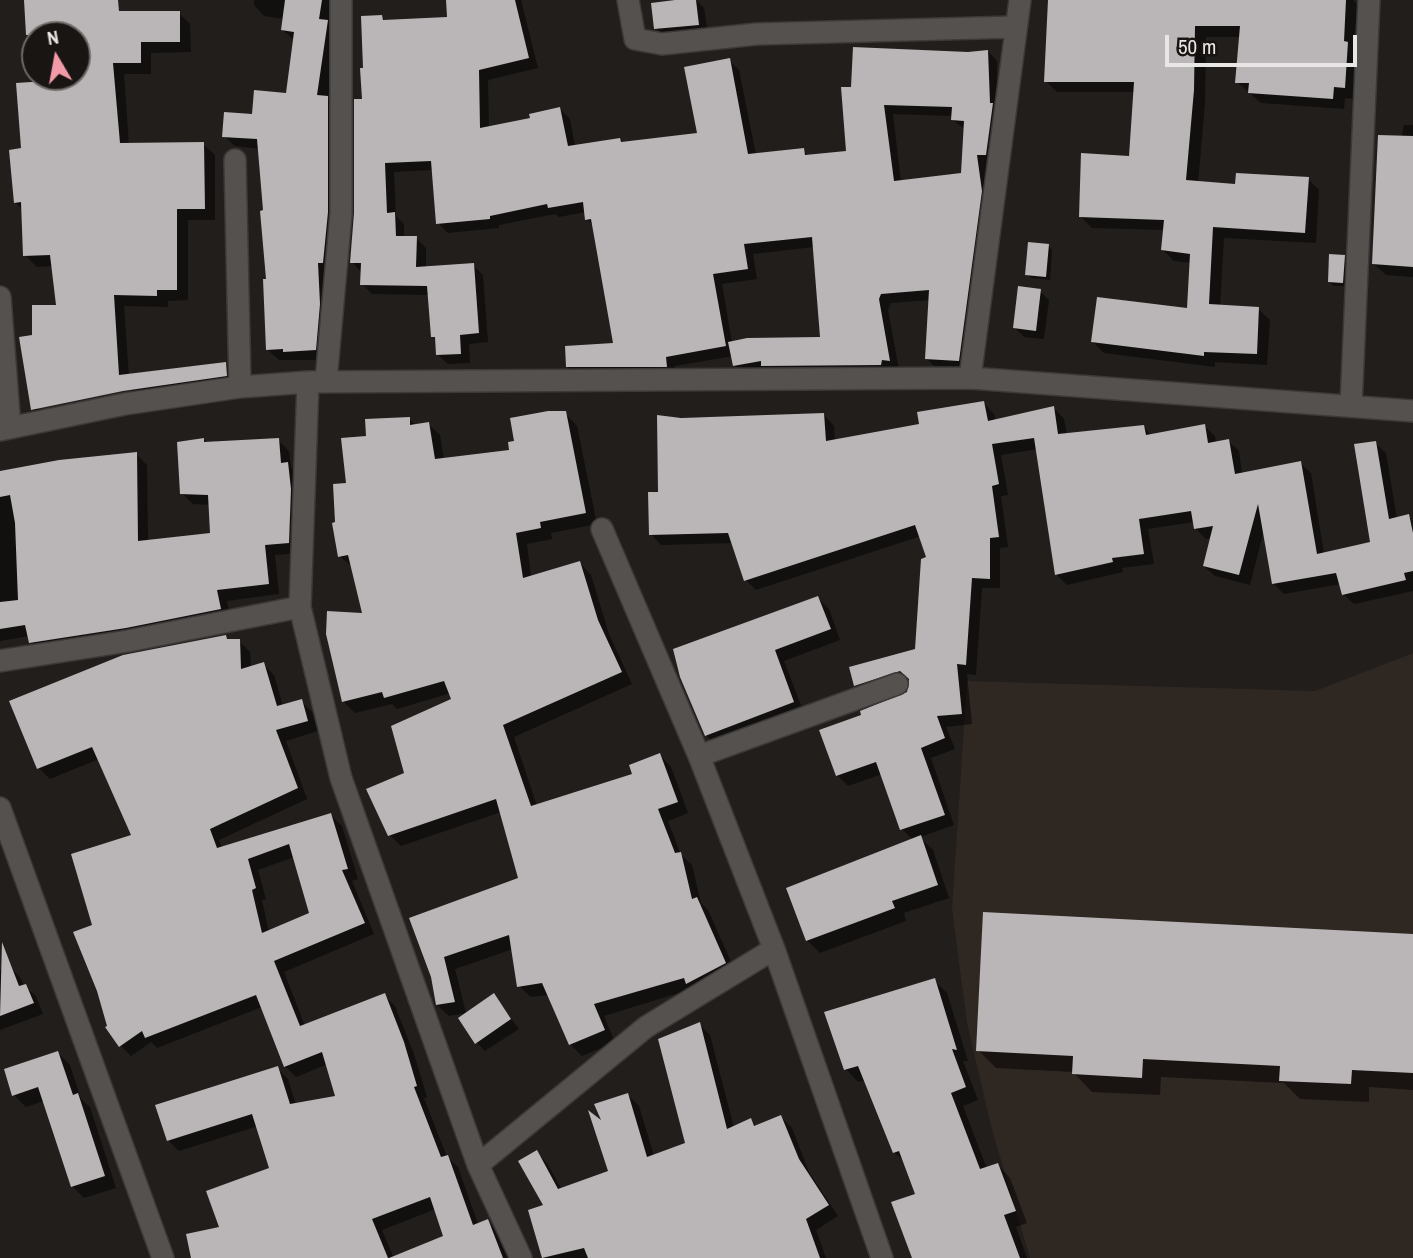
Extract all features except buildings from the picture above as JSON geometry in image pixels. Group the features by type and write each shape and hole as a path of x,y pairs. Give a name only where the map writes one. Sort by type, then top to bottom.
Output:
{"street":[{"path":"341,0 341,213 317,381 300,607 341,778 478,1165 521,1258"},
{"path":"628,0 635,39 662,44 757,34 1015,27"},
{"path":"970,378 1020,0"},
{"path":"1351,406 1368,0"},
{"path":"235,160 240,387"},
{"path":"0,297 5,429 125,404 240,387 317,381 970,378 1413,411"},
{"path":"602,529 699,756 774,949 882,1258"},
{"path":"0,661 128,641 300,607"},
{"path":"699,756 897,684"},
{"path":"0,808 163,1258"},
{"path":"478,1165 646,1027 774,949"}],"shaded area":[{"path":"1413,653 1413,1258 1030,1258 992,1130 967,1023 952,909 967,681 1315,691"}]}
